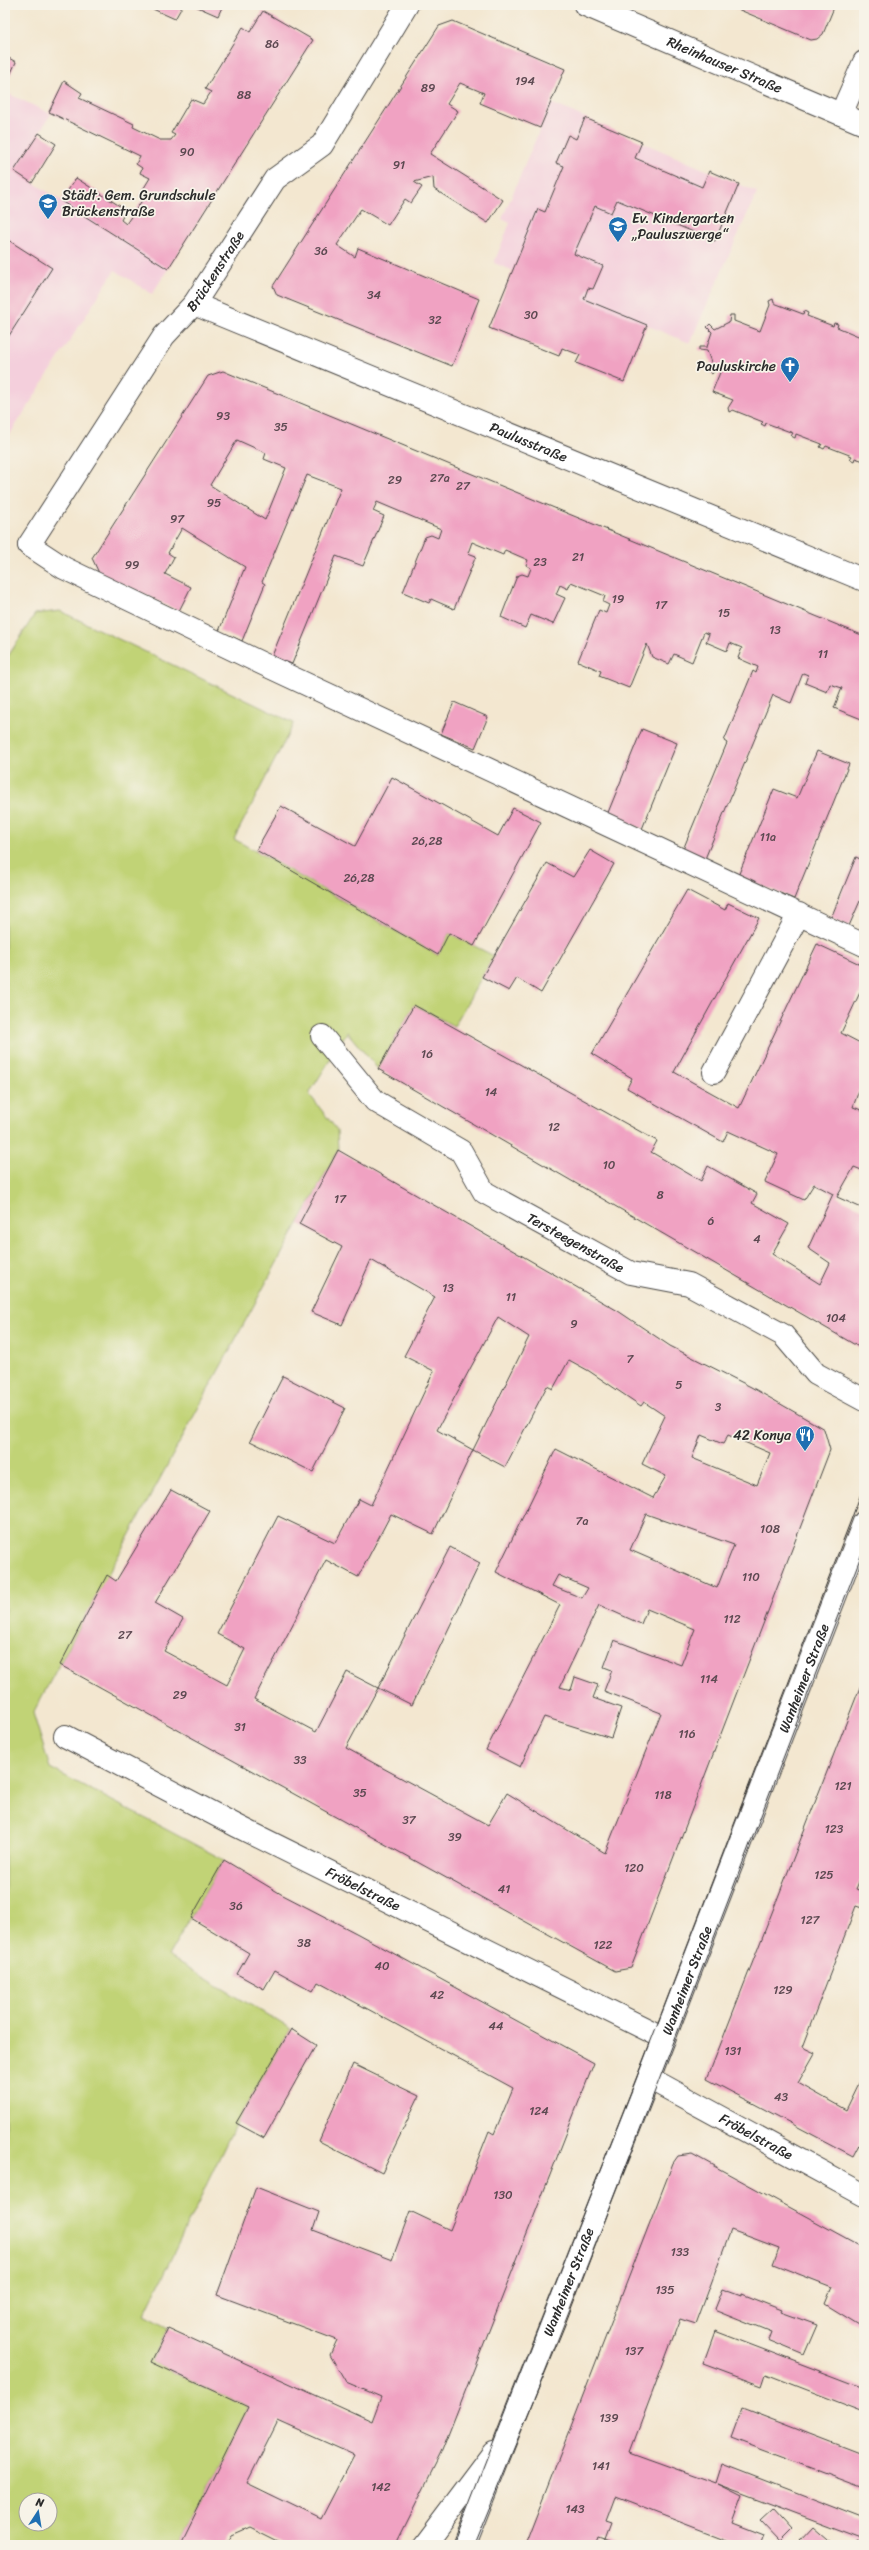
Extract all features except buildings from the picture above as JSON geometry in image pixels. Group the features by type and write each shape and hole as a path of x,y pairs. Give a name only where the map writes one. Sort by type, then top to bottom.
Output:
{"street":[{"name":"Brückenstraße","path":"407,5 322,145 275,179 194,304 164,336 29,545 64,568 261,663 799,914"},
{"name":"Rheinhauser Straße","path":"585,5 864,124"},
{"path":"841,114 864,62"},
{"name":"Paulusstraße","path":"194,304 864,580"},
{"path":"714,1072 799,914 864,945"},
{"name":"Tersteegenstraße","path":"322,1036 375,1101 461,1151 484,1192 630,1273 689,1284 743,1313 783,1335 816,1374 864,1400"},
{"name":"Wanheimer Straße","path":"464,2545 649,2078 864,1522"},
{"name":"Fröbelstraße","path":"65,1736 237,1826 664,2038"},
{"name":"Fröbelstraße","path":"649,2078 864,2195"},
{"name":"Wanheimer Straße","path":"430,2539 476,2473 506,2438"}],"shaded area":[{"name":"Städt. Gem. Grundschule Brückenstraße","path":"5,92 51,114 15,171 168,269 152,294 115,270 5,442"},
{"name":"Ev. Kindergarten „Pauluszwerge“","path":"551,103 757,192 690,343 494,263 510,223 502,219"}],"green space":[{"path":"60,611 294,723 234,839 438,955 449,933 494,956 454,1026 414,1005 378,1069 347,1032 309,1094 337,1130 338,1150 33,1713 50,1768 224,1860 168,1956 291,2029 236,2123 144,2315 168,2328 151,2362 248,2407 180,2545 5,2545 5,661 35,614"}],"tram line":[{"path":"453,2545 654,2033 864,1486"},
{"path":"474,2545 564,2327 864,1548"}],"place":[{"name":"Städt. Gem. Grundschule Brückenstraße","path":"48,220"},
{"name":"Ev. Kindergarten „Pauluszwerge“","path":"618,243"},
{"name":"Pauluskirche","path":"790,383"},
{"name":"42 Konya","path":"805,1452"}]}
